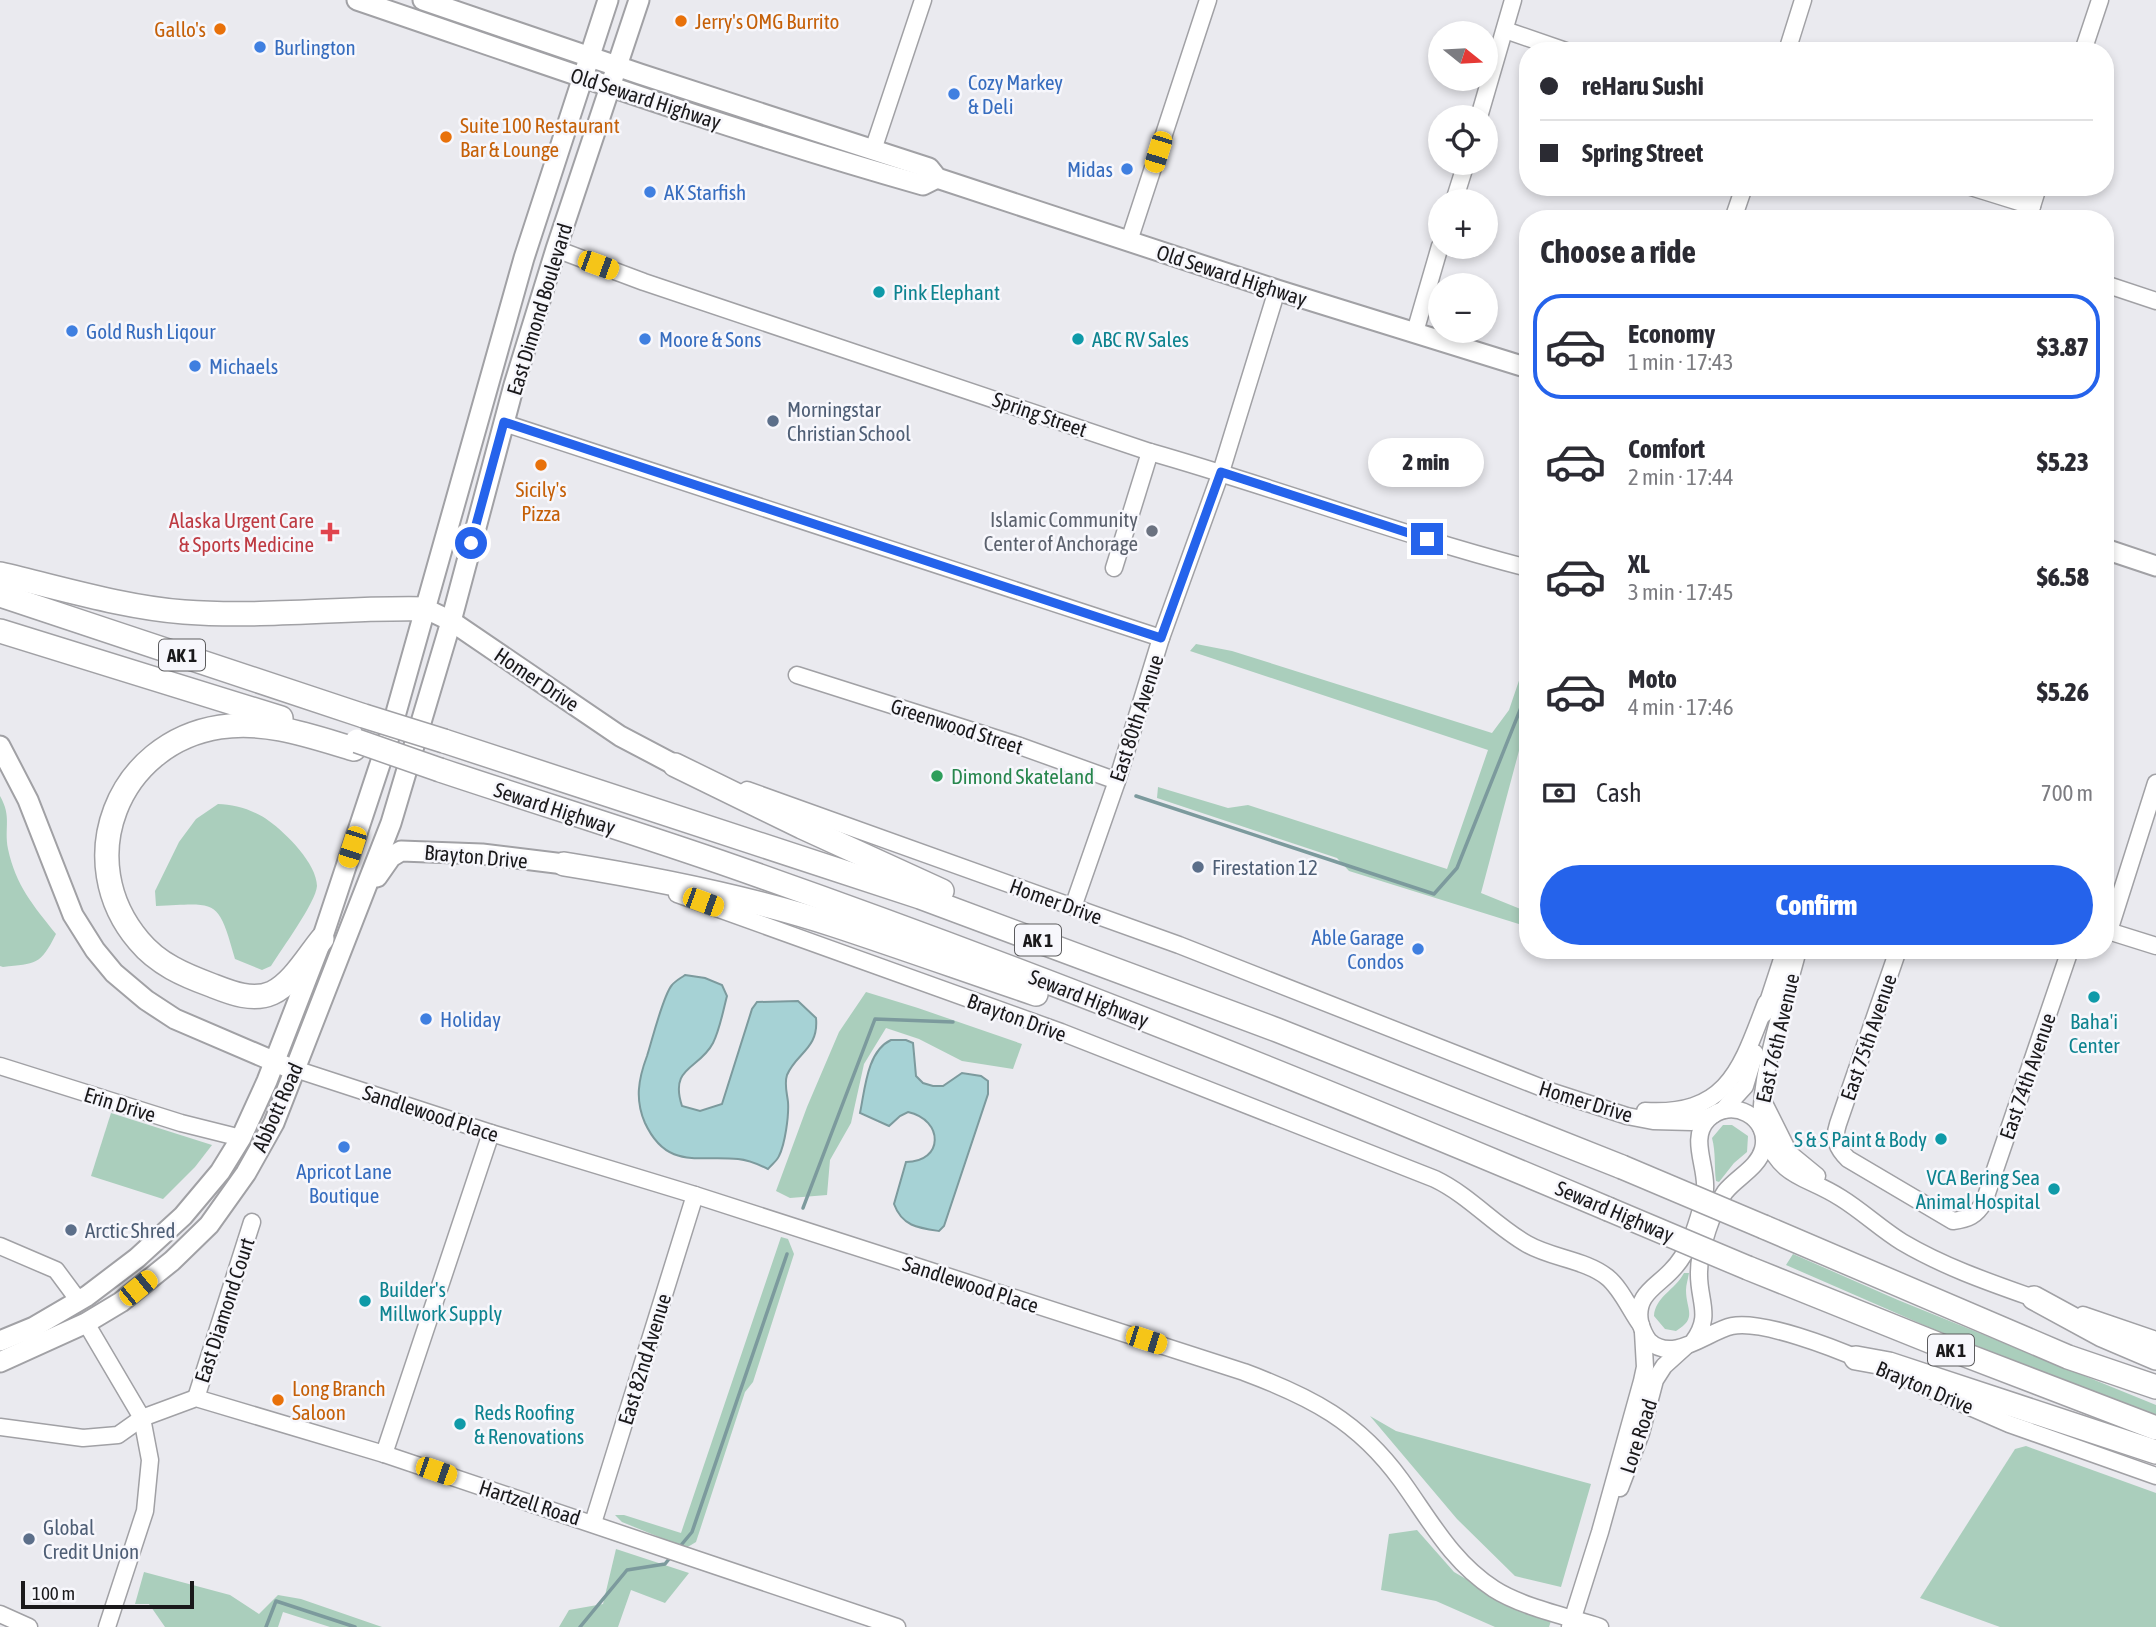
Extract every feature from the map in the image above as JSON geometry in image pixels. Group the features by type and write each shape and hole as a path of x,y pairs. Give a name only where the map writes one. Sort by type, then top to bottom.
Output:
{"highway":[{"path":"0,574 120,602 181,612 283,614 426,609"},
{"name":"Seward Highway","path":"0,595 821,863 1101,963 1289,1034 1622,1167 2068,1357 2156,1387"},
{"name":"Seward Highway","path":"0,631 734,867 967,952 1332,1093 1748,1268 2156,1428"},
{"path":"322,939 284,985 268,995 240,995 180,973 150,952 124,920 109,876 107,858 110,829 118,801 134,775 159,750 186,736 220,727 265,725 355,745"},
{"path":"675,765 802,827 1101,963"},
{"path":"564,864 624,873 751,902 833,925 1332,1093"},
{"path":"2034,1298 2102,1335 2156,1358"},
{"path":"1856,1358 1889,1364 2156,1452"}],"main road":[{"name":"Old Seward Highway","path":"357,0 742,130 923,185 937,178"},
{"name":"Old Seward Highway","path":"423,0 929,168 937,178 1129,242 1519,365"},
{"name":"East Dimond Boulevard","path":"390,734 519,275 608,0"},
{"name":"East Dimond Boulevard","path":"414,742 452,621 504,422 556,249 639,0"},
{"path":"742,130 789,135 854,153 873,150"},
{"path":"504,422 497,401 519,298 519,275"},
{"path":"2114,552 2156,566"},
{"name":"Homer Drive","path":"426,609 452,621 620,736 675,765"},
{"name":"Abbott Road","path":"0,1341 34,1327 79,1301 137,1258 183,1216 220,1172 241,1138 275,1063 322,939 390,734"},
{"name":"Abbott Road","path":"0,1362 86,1323 121,1302 209,1224 246,1173 274,1123 361,901 391,823 414,742"},
{"path":"0,746 28,800 74,915 95,950 114,973 146,1000 175,1019 275,1063 295,1069"},
{"name":"Brayton Drive","path":"361,901 391,857 401,851 482,855 564,864"},
{"path":"79,1301 86,1323"}],"street":[{"path":"873,150 923,0"},
{"path":"1129,242 1208,0"},
{"path":"1482,105 1513,0"},
{"path":"1790,42 1803,0"},
{"path":"2086,42 2099,0"},
{"path":"1504,30 1539,42"},
{"path":"1992,196 2025,210"},
{"name":"Spring Street","path":"556,249 644,282 1150,452 1221,472 1471,554 1519,566"},
{"path":"1415,332 1436,259"},
{"path":"2114,287 2156,300"},
{"name":"East 80th Avenue","path":"1073,907 1117,781 1161,638 1221,472 1277,290"},
{"path":"504,422 1161,638"},
{"path":"1114,568 1150,452"},
{"name":"Greenwood Street","path":"797,675 1017,745 1117,781"},
{"name":"Homer Drive","path":"675,765 1073,907 1310,995 1530,1084 1590,1104 1627,1116 1668,1123 1692,1122 1718,1112"},
{"path":"2114,909 2156,783"},
{"name":"Brayton Drive","path":"564,864 655,887 732,912 1074,1037 1435,1179 1470,1199 1525,1243 1544,1253 1597,1270 1607,1277 1642,1329"},
{"path":"2114,932 2156,946"},
{"name":"East 76th Avenue","path":"1642,1329 1640,1306 1645,1295 1677,1265 1691,1241 1705,1186 1699,1134 1703,1125 1747,1083 1766,1003 1782,959"},
{"name":"East 76th Avenue","path":"1762,1131 1762,1092 1796,959"},
{"name":"East 75th Avenue","path":"1895,959 1838,1124 1835,1140 1839,1150 1848,1159 1953,1221 1968,1219 1979,1212 1984,1202"},
{"name":"East 74th Avenue","path":"1984,1202 2067,959"},
{"path":"1590,1104 1664,1111 1682,1109 1707,1099 1723,1088 1737,1073 1766,1003"},
{"name":"Erin Drive","path":"0,1066 181,1123 241,1138"},
{"name":"Sandlewood Place","path":"295,1069 1244,1372 1301,1395 1347,1422 1375,1449 1401,1479 1441,1541 1466,1567 1496,1590 1571,1623 1600,1627"},
{"path":"1762,1092 1766,1110 1788,1153 1829,1185 1842,1199"},
{"path":"1718,1112 1743,1111 1753,1117 1771,1152 1783,1167 1842,1199 1886,1232 1938,1261 1974,1277 2156,1340"},
{"path":"1642,1329 1650,1341 1673,1349 1689,1345 1699,1333 1705,1315 1700,1260 1721,1198 1758,1160 1763,1148 1762,1131"},
{"path":"384,1454 491,1133"},
{"name":"East 82nd Avenue","path":"593,1523 695,1195"},
{"name":"East Diamond Court","path":"196,1398 252,1222"},
{"path":"0,1245 55,1270 79,1301"},
{"path":"86,1323 142,1418 150,1460 145,1511 107,1627"},
{"name":"Brayton Drive","path":"1689,1345 1721,1328 1756,1325 1856,1358 2009,1424 2156,1476"},
{"name":"Lore Road","path":"1571,1623 1600,1532 1642,1381 1645,1367 1642,1329"},
{"name":"Lore Road","path":"1600,1532 1637,1445 1655,1380 1664,1366 1689,1345"},
{"path":"0,1427 83,1438 118,1435 142,1418 196,1398"},
{"name":"Hartzell Road","path":"196,1398 384,1454 897,1627"},
{"path":"0,1614 29,1627"}],"green space":[{"path":"1196,644 1232,651 1492,733 1509,710 1519,681 1519,751 1481,893 1519,908 1519,924 1349,871 1337,858 1157,798 1158,787 1228,808 1248,805 1447,869 1488,750 1190,651"},
{"path":"0,796 7,816 7,841 11,862 21,885 56,934 46,952 36,961 3,967 0,966"},
{"path":"218,804 245,809 269,821 299,850 316,877 315,893 305,914 271,966 262,970 235,959 224,925 212,908 192,904 156,906 155,891 179,842 196,819"},
{"path":"866,992 1022,1044 1013,1069 962,1061 919,1039 886,1028 864,1064 851,1123 830,1160 827,1195 790,1198 776,1191 807,1107 839,1032"},
{"path":"111,1113 212,1145 195,1167 163,1199 91,1176"},
{"path":"1723,1125 1732,1125 1748,1136 1747,1152 1719,1182 1716,1181 1712,1138"},
{"path":"781,1237 788,1239 794,1254 753,1382 745,1392 696,1542 686,1548 622,1522 615,1515 624,1515 681,1533"},
{"path":"1793,1254 1898,1300 2156,1405 2156,1418 1942,1333 1786,1265"},
{"path":"1684,1273 1689,1273 1686,1290 1689,1318 1676,1331 1665,1329 1654,1316 1655,1309"},
{"path":"1370,1416 1396,1431 1591,1484 1561,1587 1515,1576 1457,1519"},
{"path":"2026,1446 2156,1493 2156,1627 2000,1627 1920,1598 2015,1449"},
{"path":"1417,1530 1454,1572 1480,1587 1492,1598 1551,1621 1549,1627 1495,1627 1436,1601 1381,1590 1389,1534"},
{"path":"616,1549 689,1573 665,1603 631,1590 618,1627 559,1627 569,1610 603,1604"},
{"path":"144,1572 230,1595 259,1614 278,1595 301,1599 382,1627 330,1627 283,1612 278,1627 165,1627 149,1604 135,1604"}],"water":[{"path":"685,975 705,978 722,985 727,996 713,1043 687,1070 679,1083 682,1106 700,1111 722,1104 752,1009 757,1002 798,1001 816,1018 811,1044 787,1075 785,1137 778,1158 768,1169 742,1160 674,1154 663,1148 645,1123 639,1098 641,1073 665,998 672,985"},
{"path":"891,1040 913,1043 916,1076 923,1083 943,1086 962,1073 981,1076 988,1081 988,1094 944,1226 939,1231 912,1225 901,1217 894,1204 906,1162 918,1160 933,1148 935,1140 928,1123 920,1116 908,1112 889,1126 860,1113 872,1062 883,1045"}],"waterway":[{"path":"1136,796 1434,894 1457,868 1519,713"},
{"path":"803,1208 875,1019 953,1022"},
{"path":"682,1544 692,1532 787,1254"},
{"path":"580,1627 627,1570 665,1564 669,1559"},
{"path":"266,1627 276,1601 355,1627"}],"place":[{"name":"Jerry's OMG Burrito","path":"681,21"},
{"name":"Gallo's","path":"220,29"},
{"name":"Burlington","path":"260,47"},
{"name":"Cozy Markey & Deli","path":"954,94"},
{"name":"Suite 100 Restaurant Bar & Lounge","path":"446,137"},
{"name":"Midas","path":"1127,169"},
{"name":"AK Starfish","path":"650,192"},
{"name":"Pink Elephant","path":"879,292"},
{"name":"Gold Rush Liqour","path":"72,331"},
{"name":"Moore & Sons","path":"645,339"},
{"name":"ABC RV Sales","path":"1078,339"},
{"name":"Michaels","path":"195,366"},
{"name":"Morningstar Christian School","path":"773,421"},
{"name":"Sicily's Pizza","path":"541,465"},
{"name":"Islamic Community Center of Anchorage","path":"1152,531"},
{"name":"Alaska Urgent Care & Sports Medicine","path":"330,532"},
{"name":"Dimond Skateland","path":"937,776"},
{"name":"Firestation 12","path":"1198,867"},
{"name":"Able Garage Condos","path":"1418,949"},
{"name":"Baha'i Center","path":"2094,997"},
{"name":"Holiday","path":"426,1019"},
{"name":"S & S Paint & Body","path":"1941,1139"},
{"name":"Apricot Lane Boutique","path":"344,1147"},
{"name":"VCA Bering Sea Animal Hospital","path":"2054,1189"},
{"name":"Arctic Shred","path":"71,1230"},
{"name":"Builder's Millwork Supply","path":"365,1301"},
{"name":"Long Branch Saloon","path":"278,1400"},
{"name":"Reds Roofing & Renovations","path":"460,1424"},
{"name":"Global Credit Union","path":"29,1539"}],"route":[{"path":"471,543 504,422 1161,638 1221,472 1427,539"}]}
